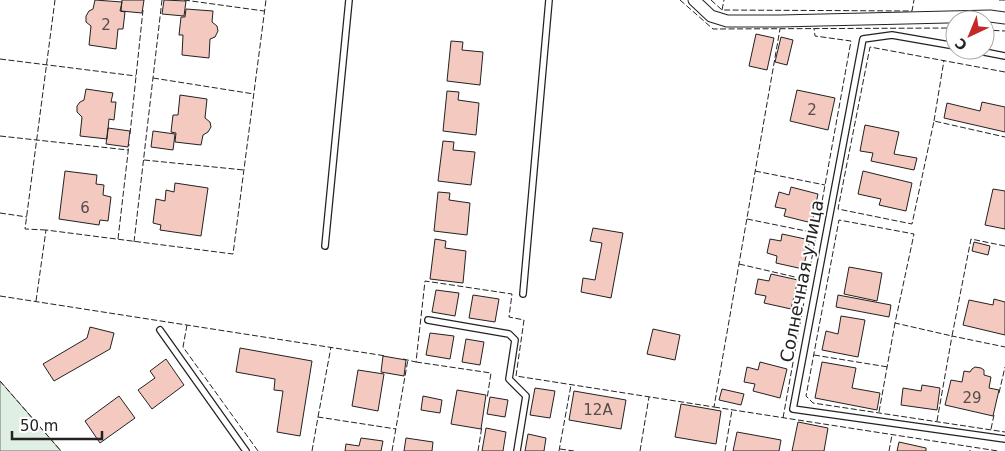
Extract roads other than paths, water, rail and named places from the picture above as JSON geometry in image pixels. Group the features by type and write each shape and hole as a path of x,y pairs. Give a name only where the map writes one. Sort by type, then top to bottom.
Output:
{"street":[{"path":"694,0 711,16 727,21 990,16 1005,18"}],"lane":[{"path":"325,246 348,0"},
{"path":"523,294 549,0"},
{"name":"Солнечная улица","path":"945,44 892,35 863,39 792,409 1005,439"},
{"path":"428,320 509,334 514,340 509,379 526,396 517,451"},
{"path":"160,330 246,451"}]}
